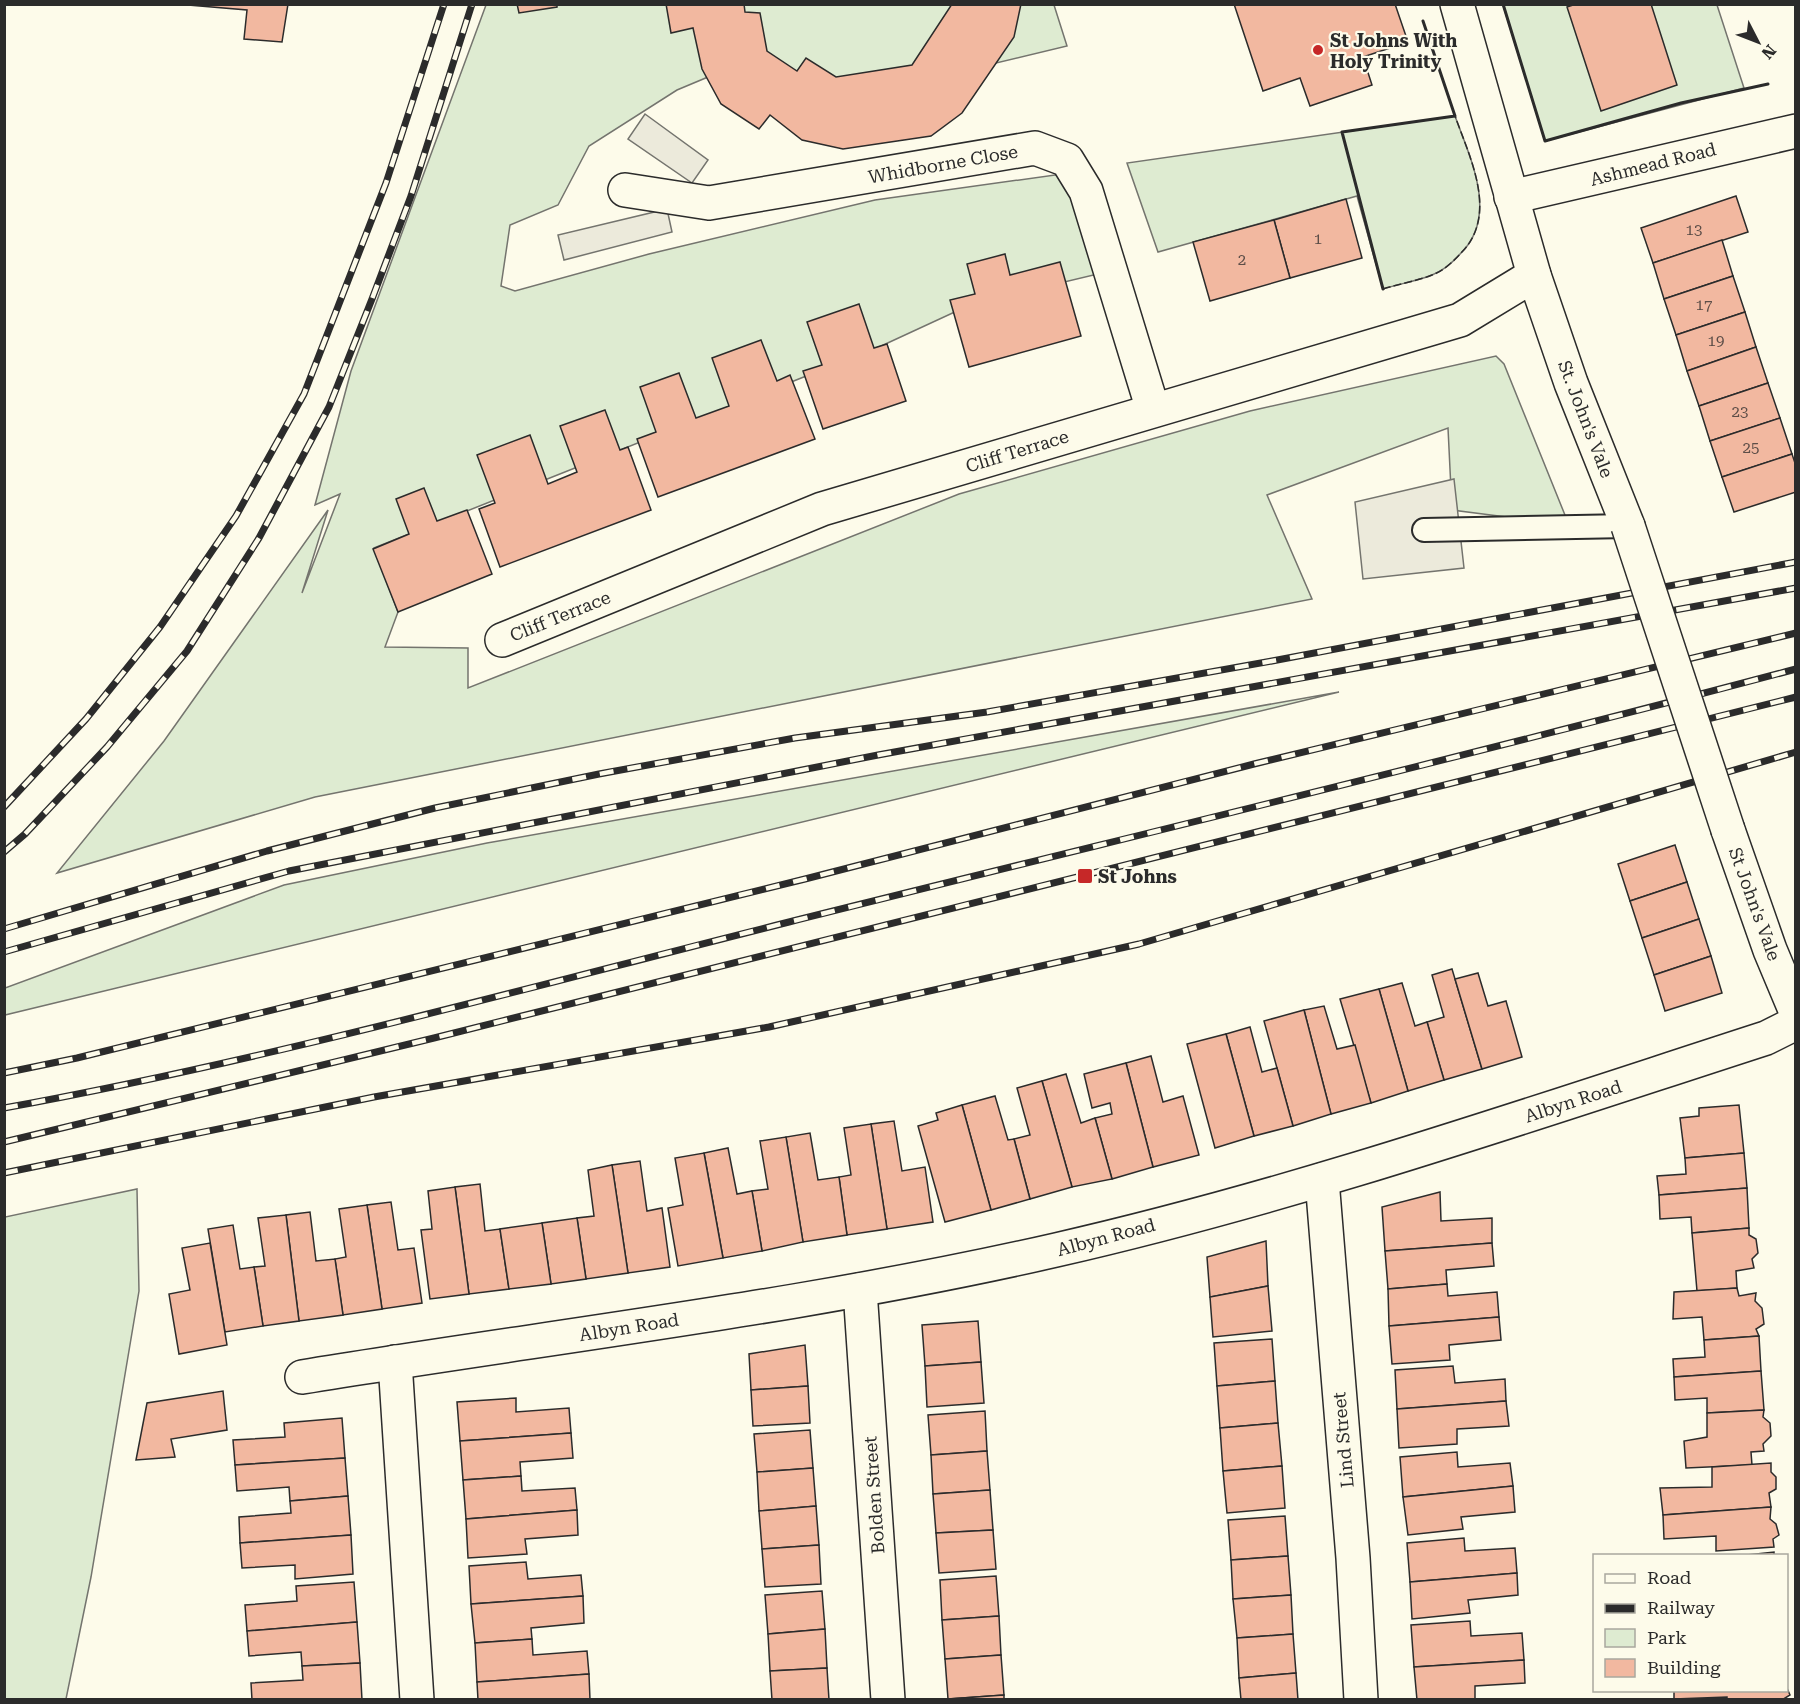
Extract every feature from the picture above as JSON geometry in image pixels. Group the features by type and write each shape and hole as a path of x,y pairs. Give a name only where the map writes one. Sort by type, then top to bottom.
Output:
{"street":[{"name":"St. John's Vale","path":"1457,4 1534,275 1571,383 1628,526 1728,830"},
{"name":"Ashmead Road","path":"1511,197 1796,131"},
{"name":"Whidborne Close","path":"625,190 709,203 1035,148 1067,160 1086,191 1153,410"},
{"name":"Cliff Terrace","path":"502,639 822,509 1460,320 1534,275"},
{"name":"St John's Vale","path":"1728,830 1770,950 1796,1012"},
{"name":"Albyn Road","path":"302,1377 860,1290 1056,1250 1322,1180 1463,1137 1766,1038 1796,1023"},
{"name":"Lind Street","path":"1322,1180 1353,1558 1361,1700"},
{"name":"Bolden Street","path":"860,1290 888,1700"},
{"path":"395,1362 417,1700"}],"lane":[{"path":"1424,530 1628,526"}],"green space":[{"path":"486,5 1054,5 1067,46 812,107 763,54 677,90 589,146 558,205 510,225 501,286 515,291 649,254 875,200 1062,174 1102,273 972,304 879,347 374,548 398,612 385,647 468,648 468,688 959,494 1250,411 1496,356 1504,364 1569,525 1452,510 1448,428 1267,495 1312,599 315,797 57,873 164,741 328,510 302,593 340,494 315,505 351,371"},
{"path":"1503,5 1717,5 1744,88 1545,141"},
{"path":"1455,116 1474,168 1478,186 1480,204 1478,221 1472,238 1458,256 1440,271 1383,289 1357,196 1158,252 1127,163"},
{"path":"1339,692 5,1015 5,988 284,885 487,843"},
{"path":"137,1189 139,1291 91,1577 66,1699 5,1699 5,1217"}],"shaded area":[{"path":"645,114 708,160 692,183 628,139"},
{"path":"667,209 672,232 564,260 558,235"},
{"path":"1454,479 1464,568 1363,579 1355,502"}],"building":[{"path":"176,4 288,4 282,42 244,39 247,10"},
{"path":"517,4 557,4 557,7 519,13"},
{"path":"666,4 744,4 745,12 760,13 767,51 797,71 806,58 836,77 912,65 952,4 1021,4 1014,37 962,113 931,136 843,149 802,140 770,115 759,129 721,104 702,69 693,28 671,33"},
{"name":"St Johns With Holy Trinity","path":"1234,4 1395,4 1408,42 1363,57 1372,85 1310,106 1300,78 1263,91"},
{"path":"1576,4 1651,4 1677,85 1601,111 1567,7"},
{"path":"1736,196 1748,232 1653,263 1641,228"},
{"path":"1346,199 1362,258 1290,278 1274,220"},
{"path":"1274,220 1290,278 1210,301 1193,242"},
{"path":"1722,240 1733,276 1664,299 1653,263"},
{"path":"1005,254 1010,275 1060,262 1081,336 969,367 950,300 975,294 967,264"},
{"path":"1733,276 1745,312 1676,335 1664,299"},
{"path":"859,304 874,348 887,344 906,401 823,429 803,371 822,365 807,322"},
{"path":"1745,312 1756,347 1687,371 1676,335"},
{"path":"761,340 777,381 790,375 815,439 658,497 637,439 656,432 640,387 679,373 696,418 729,406 712,358"},
{"path":"1756,347 1768,383 1699,406 1687,371"},
{"path":"1768,383 1780,418 1710,441 1699,406"},
{"path":"605,410 620,450 628,447 651,510 500,567 479,509 495,503 477,455 530,435 548,484 577,472 560,426"},
{"path":"1780,418 1792,454 1722,477 1710,441"},
{"path":"1792,454 1796,466 1796,492 1734,512 1722,477"},
{"path":"424,488 437,521 467,510 492,574 398,612 373,549 409,534 396,499"},
{"path":"1675,845 1687,882 1630,901 1618,864"},
{"path":"1687,882 1699,919 1642,938 1630,901"},
{"path":"1699,919 1711,956 1654,975 1642,938"},
{"path":"1711,956 1722,993 1665,1011 1654,975"},
{"path":"1452,969 1482,1069 1444,1080 1427,1022 1444,1017 1432,975"},
{"path":"1478,973 1488,1006 1506,1001 1522,1057 1482,1069 1455,979"},
{"path":"1402,983 1415,1026 1427,1022 1444,1080 1408,1091 1379,989"},
{"path":"1379,989 1408,1091 1371,1103 1340,999"},
{"path":"1324,1006 1337,1049 1355,1045 1371,1103 1331,1114 1304,1010"},
{"path":"1304,1010 1331,1114 1293,1126 1264,1021"},
{"path":"1250,1027 1262,1072 1277,1068 1293,1126 1254,1136 1226,1034"},
{"path":"1226,1034 1254,1136 1215,1148 1187,1044"},
{"path":"1151,1056 1163,1102 1183,1096 1199,1155 1153,1167 1126,1063"},
{"path":"1126,1063 1153,1167 1112,1179 1095,1118 1112,1114 1110,1103 1092,1108 1084,1074"},
{"path":"1066,1074 1081,1123 1095,1118 1112,1179 1072,1187 1042,1081"},
{"path":"1042,1081 1072,1187 1030,1199 1014,1139 1030,1135 1017,1088"},
{"path":"995,1096 1008,1140 1014,1139 1030,1199 991,1210 962,1105"},
{"path":"962,1105 991,1210 945,1222 918,1126 938,1120 936,1113"},
{"path":"1739,1105 1744,1153 1685,1158 1680,1118 1699,1116 1699,1108"},
{"path":"894,1121 902,1171 925,1167 933,1222 887,1229 871,1124"},
{"path":"871,1124 887,1229 847,1235 839,1177 851,1175 844,1128"},
{"path":"810,1133 818,1180 839,1177 847,1235 803,1242 786,1137"},
{"path":"786,1137 803,1242 762,1251 752,1191 768,1189 760,1141"},
{"path":"728,1148 737,1194 752,1191 762,1251 723,1258 704,1153"},
{"path":"704,1153 723,1258 678,1266 668,1208 683,1205 675,1158"},
{"path":"1744,1153 1747,1188 1659,1195 1657,1176 1686,1174 1685,1158"},
{"path":"640,1161 647,1211 662,1208 670,1267 628,1273 612,1165"},
{"path":"612,1165 628,1273 586,1279 577,1218 594,1216 588,1170"},
{"path":"480,1184 485,1231 500,1229 509,1289 469,1294 455,1187"},
{"path":"455,1187 469,1294 430,1299 421,1230 432,1229 428,1191"},
{"path":"1747,1188 1749,1228 1692,1233 1691,1217 1660,1219 1659,1195"},
{"path":"1440,1192 1441,1221 1492,1218 1492,1243 1385,1251 1382,1207"},
{"path":"391,1202 398,1250 414,1248 422,1303 382,1309 367,1205"},
{"path":"367,1205 382,1309 343,1315 335,1259 346,1257 339,1209"},
{"path":"310,1212 316,1261 335,1259 343,1315 299,1321 286,1215"},
{"path":"286,1215 299,1321 263,1326 254,1267 265,1266 258,1218"},
{"path":"577,1218 586,1279 551,1284 542,1223"},
{"path":"542,1223 551,1284 509,1289 500,1229"},
{"path":"233,1225 240,1269 254,1267 263,1326 225,1332 208,1229"},
{"path":"1749,1228 1749,1235 1756,1239 1758,1253 1752,1259 1754,1268 1736,1271 1737,1288 1697,1291 1692,1233"},
{"path":"1266,1241 1268,1286 1210,1297 1207,1257"},
{"path":"210,1243 227,1345 179,1354 169,1294 190,1290 182,1248"},
{"path":"1492,1243 1494,1266 1446,1270 1447,1284 1388,1289 1385,1251"},
{"path":"1447,1284 1448,1296 1497,1292 1499,1317 1389,1326 1388,1289"},
{"path":"1268,1286 1272,1331 1213,1337 1210,1297"},
{"path":"1737,1288 1739,1296 1756,1293 1755,1301 1762,1308 1764,1324 1756,1329 1759,1336 1704,1340 1702,1317 1673,1319 1674,1292"},
{"path":"1499,1317 1501,1340 1449,1345 1450,1360 1392,1364 1389,1326"},
{"path":"978,1321 981,1362 925,1366 922,1325"},
{"path":"1759,1336 1761,1371 1674,1377 1673,1359 1705,1357 1704,1340"},
{"path":"1272,1339 1275,1381 1217,1386 1214,1343"},
{"path":"805,1345 808,1386 751,1390 749,1354"},
{"path":"981,1362 984,1403 927,1407 925,1366"},
{"path":"1453,1366 1455,1383 1505,1379 1506,1401 1397,1409 1395,1370"},
{"path":"1761,1371 1764,1410 1707,1413 1707,1398 1675,1400 1674,1377"},
{"path":"1275,1381 1278,1423 1220,1428 1217,1386"},
{"path":"808,1386 810,1423 753,1426 751,1390"},
{"path":"223,1391 227,1430 171,1439 175,1457 136,1460 147,1403"},
{"path":"516,1398 516,1412 569,1408 571,1433 460,1441 457,1402"},
{"path":"1506,1401 1509,1426 1457,1429 1457,1444 1399,1448 1397,1409"},
{"path":"1764,1410 1763,1417 1770,1423 1771,1436 1763,1444 1764,1451 1751,1452 1752,1465 1686,1468 1684,1441 1707,1437 1707,1413"},
{"path":"985,1411 987,1451 931,1455 928,1415"},
{"path":"342,1418 345,1458 235,1465 233,1440 285,1437 284,1423"},
{"path":"1278,1423 1282,1466 1223,1471 1220,1428"},
{"path":"810,1430 813,1468 757,1472 754,1434"},
{"path":"571,1433 573,1458 520,1462 521,1476 463,1480 460,1441"},
{"path":"987,1451 990,1490 933,1494 931,1455"},
{"path":"1457,1452 1458,1467 1510,1463 1513,1486 1403,1497 1400,1457"},
{"path":"345,1458 348,1496 290,1501 289,1487 237,1491 235,1465"},
{"path":"1771,1463 1771,1472 1776,1477 1776,1489 1769,1493 1771,1507 1663,1515 1660,1488 1712,1487 1712,1467"},
{"path":"1282,1466 1285,1508 1227,1513 1223,1471"},
{"path":"813,1468 816,1506 759,1511 757,1472"},
{"path":"521,1476 522,1491 575,1488 577,1510 466,1519 463,1480"},
{"path":"1513,1486 1515,1512 1461,1517 1463,1529 1408,1535 1403,1497"},
{"path":"990,1490 993,1530 936,1533 933,1494"},
{"path":"348,1496 351,1535 240,1543 239,1517 291,1513 290,1501"},
{"path":"816,1506 819,1545 762,1549 759,1511"},
{"path":"1771,1507 1770,1519 1776,1524 1779,1535 1773,1539 1774,1547 1716,1551 1716,1536 1664,1539 1663,1515"},
{"path":"577,1510 578,1535 525,1539 527,1554 468,1558 466,1519"},
{"path":"1285,1516 1288,1556 1231,1560 1228,1520"},
{"path":"993,1530 996,1569 939,1573 936,1533"},
{"path":"351,1535 353,1574 295,1579 295,1565 242,1568 240,1543"},
{"path":"1464,1538 1465,1551 1515,1548 1517,1573 1410,1582 1407,1543"},
{"path":"819,1545 821,1584 765,1587 762,1549"},
{"path":"1288,1556 1291,1595 1233,1599 1231,1560"},
{"path":"526,1562 528,1579 581,1575 583,1596 471,1604 469,1566"},
{"path":"1517,1573 1518,1595 1468,1600 1470,1613 1412,1619 1410,1582"},
{"path":"996,1576 999,1616 942,1620 940,1580"},
{"path":"354,1582 357,1622 247,1631 245,1605 297,1601 296,1586"},
{"path":"822,1591 825,1629 768,1634 765,1595"},
{"path":"1291,1595 1293,1634 1237,1638 1233,1599"},
{"path":"583,1596 584,1623 531,1628 532,1639 475,1643 471,1604"},
{"path":"999,1616 1001,1655 945,1659 942,1620"},
{"path":"1470,1621 1471,1636 1522,1633 1524,1660 1414,1667 1411,1625"},
{"path":"357,1622 360,1663 302,1666 301,1652 249,1656 247,1631"},
{"path":"825,1629 827,1668 770,1671 768,1634"},
{"path":"1293,1634 1296,1673 1239,1678 1237,1638"},
{"path":"532,1639 533,1655 587,1651 589,1674 477,1682 475,1643"},
{"path":"1001,1655 1004,1695 948,1699 945,1659"},
{"path":"1524,1660 1525,1683 1475,1686 1475,1699 1417,1700 1414,1667"},
{"path":"360,1663 362,1700 252,1700 251,1683 303,1680 302,1666"},
{"path":"827,1668 829,1700 772,1700 770,1671"},
{"path":"1296,1673 1298,1700 1241,1700 1239,1678"},
{"path":"589,1674 590,1700 478,1700 477,1682"},
{"path":"1788,1690 1790,1695 1782,1700 1727,1700 1727,1697 1674,1699 1674,1692"},
{"path":"1004,1695 1004,1700 948,1700 948,1699"}],"railway":[{"path":"4,807 86,719 160,627 236,516 304,394 386,183 444,4"},
{"path":"4,852 25,834 107,747 187,651 259,538 329,407 411,196 472,4"},
{"path":"4,929 267,851 435,808 599,774 795,738 987,712 1272,661 1796,562"},
{"path":"4,952 289,871 878,755 1796,588"},
{"path":"4,1073 77,1058 805,879 1254,764 1796,633"},
{"path":"4,1108 202,1068 398,1021 1419,766 1796,669"},
{"path":"4,1142 434,1038 1796,697"},
{"path":"4,1173 374,1097 769,1027 1139,944 1796,752"}],"fence":[{"path":"1383,289 1440,271 1458,256 1472,238 1478,221 1480,204 1478,186 1474,168 1455,116"}],"wall":[{"path":"1503,4 1545,141 1681,103 1768,84"},
{"path":"1383,289 1342,132 1455,116 1423,21"}],"place":[{"name":"St Johns With Holy Trinity","path":"1318,50"},
{"name":"St Johns","path":"1085,876"}]}
